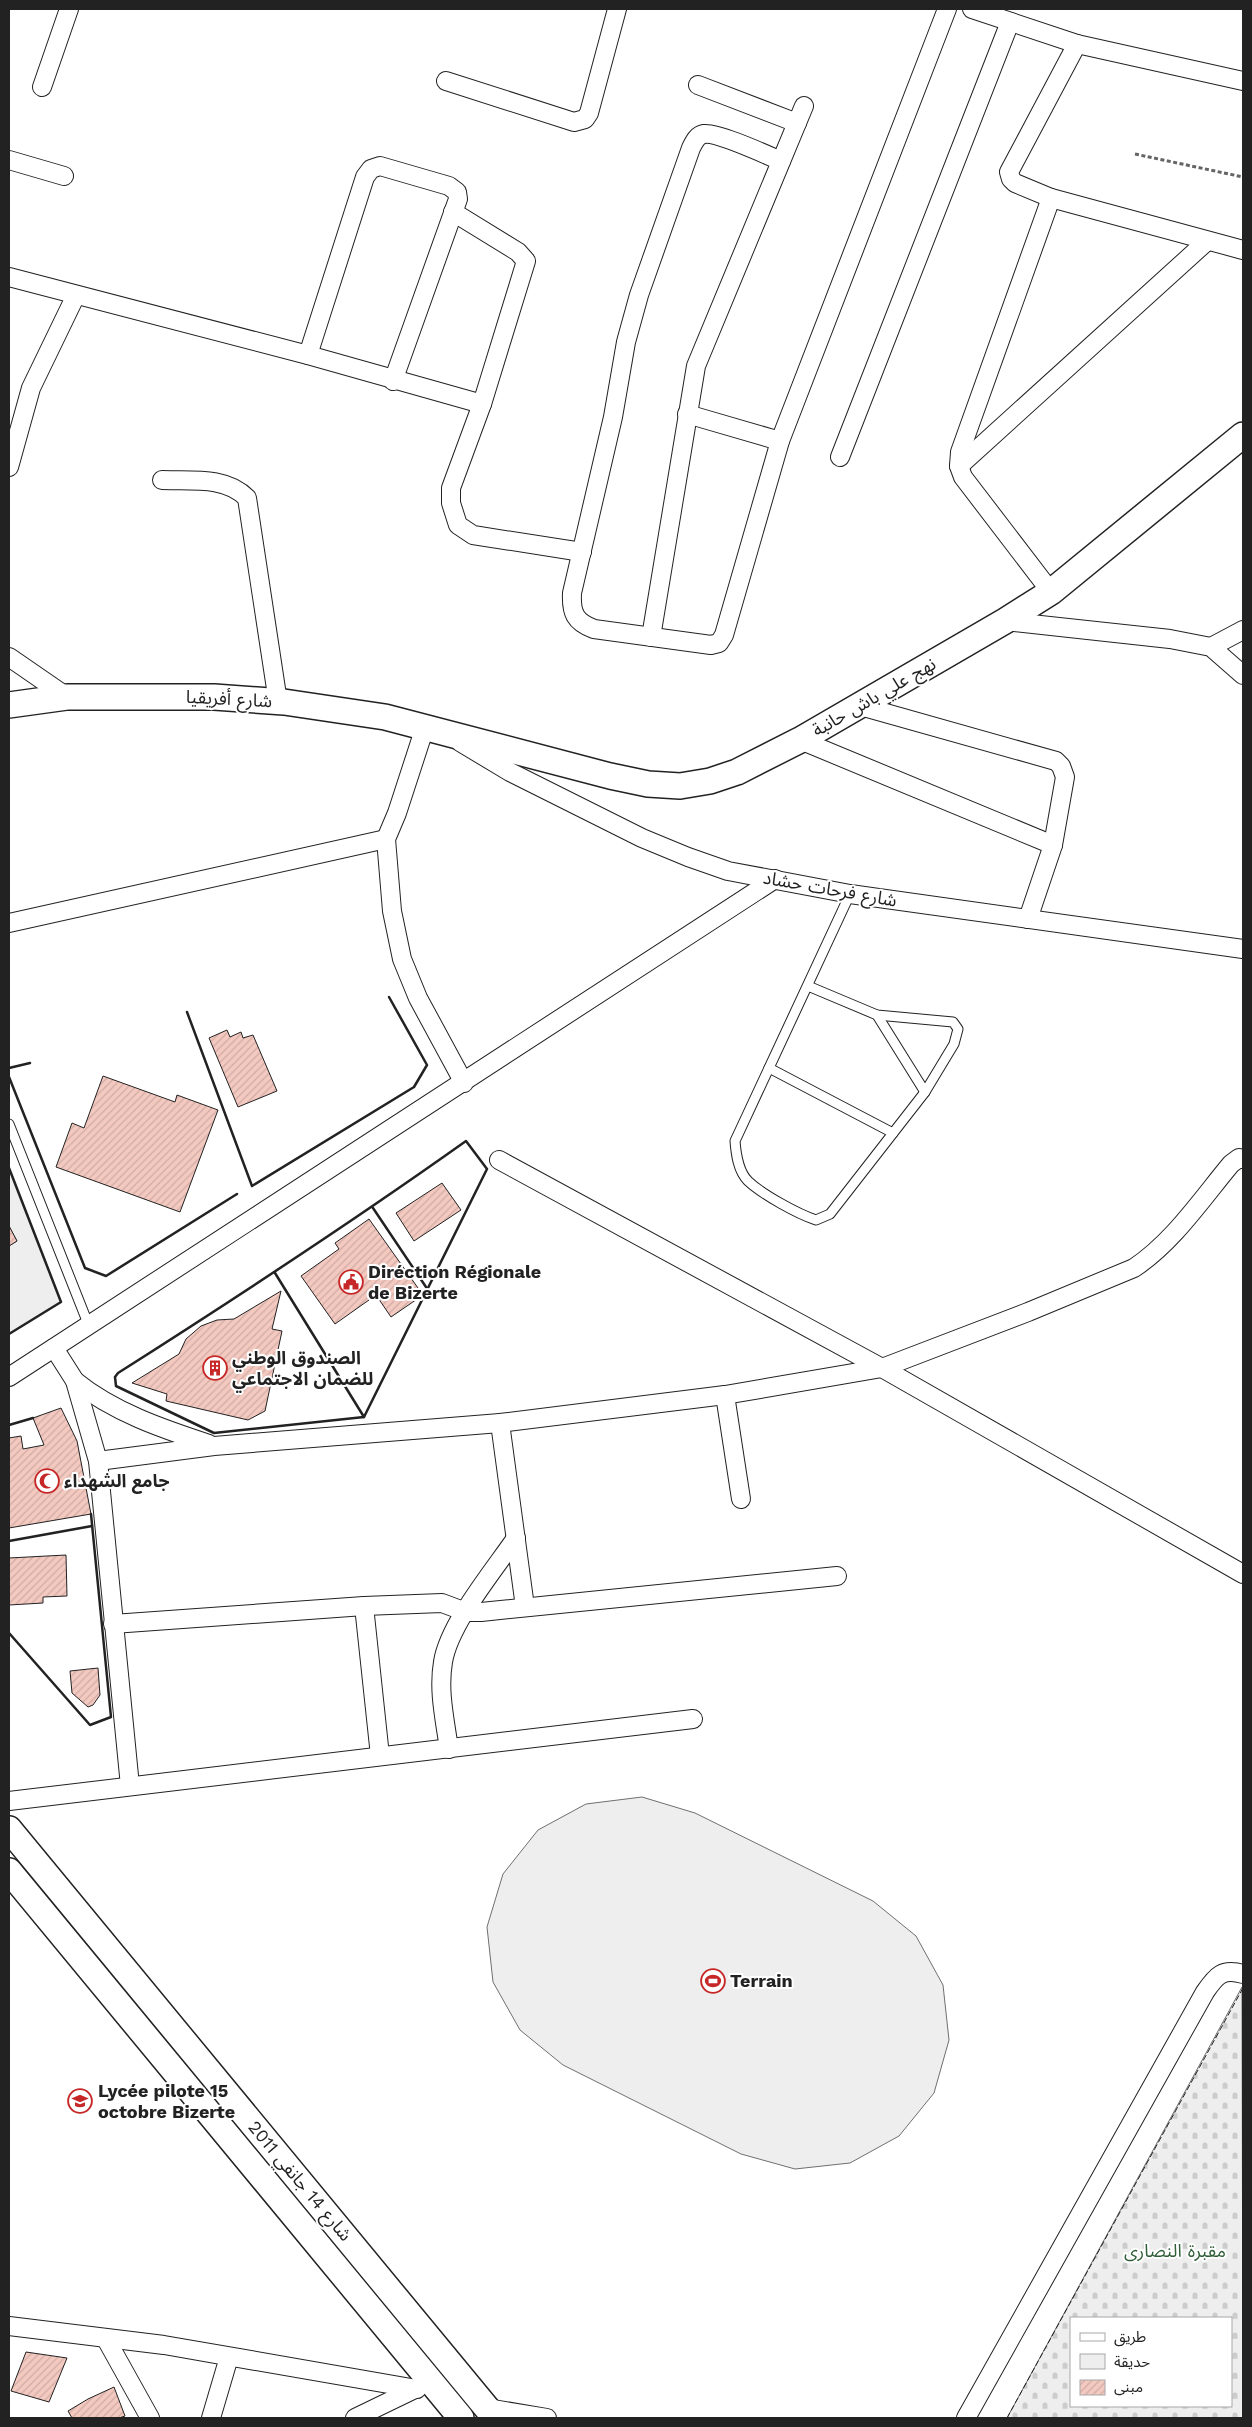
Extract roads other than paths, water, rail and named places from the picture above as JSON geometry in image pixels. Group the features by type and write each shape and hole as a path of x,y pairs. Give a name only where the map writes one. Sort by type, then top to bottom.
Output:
{"main road":[{"name":"نهج علي باش حانبة","path":"436,731 648,784 680,786 710,781 738,772 800,740 857,705 1005,621 1051,592 1243,435"},
{"name":"شارع أفريقيا","path":"9,706 67,697 204,697 278,702 385,718 436,731"},
{"name":"شارع 14 جانفي 2011","path":"9,1829 491,2413"},
{"name":"شارع 14 جانفي 2011","path":"9,1872 193,2096 425,2385 461,2418"}],"street":[{"path":"42,87 69,9"},
{"path":"446,81 574,122 580,122 589,113 617,9"},
{"path":"782,161 716,136 704,134 697,138 691,148 642,286 626,342 613,417 572,594 571,608 576,618 584,625 594,629 710,646 720,643 724,636 780,442 947,9"},
{"path":"972,9 1077,44 1243,81"},
{"path":"840,457 1010,22"},
{"path":"1077,44 1009,172 1010,179 1015,183 1051,198 1206,242 1243,250"},
{"path":"698,85 797,122"},
{"path":"651,637 696,366 804,106"},
{"path":"9,160 64,176"},
{"path":"308,355 365,177 371,168 380,166 449,186 457,192 458,198 394,381"},
{"path":"1051,198 960,452 959,466 963,477 1051,592"},
{"path":"453,212 518,252 526,261 482,404 451,488 451,503 458,525 473,535 582,552"},
{"path":"959,466 1206,242"},
{"path":"9,277 308,355 394,381 482,404"},
{"path":"9,468 30,388 76,295"},
{"path":"687,414 780,442"},
{"path":"162,480 224,483 238,488 247,498 278,702"},
{"path":"1005,621 1170,639 1211,647 1243,674"},
{"path":"1211,647 1243,630"},
{"path":"9,657 67,697"},
{"path":"857,705 1056,761 1061,766 1065,777 1053,845 1028,919"},
{"path":"436,731 386,839 392,911 402,959 418,998 464,1083"},
{"name":"شارع فرحات حشاد","path":"436,731 510,772 642,838 688,858 728,871 850,894 1243,949"},
{"path":"800,740 1053,845"},
{"path":"9,923 386,839"},
{"path":"9,1377 775,880"},
{"path":"98,1461 214,1446 500,1423 725,1395 882,1368 1028,1312 1134,1268 1150,1258 1166,1242 1232,1164 1239,1158 1243,1159"},
{"path":"498,1160 882,1368 1243,1574"},
{"path":"54,1348 75,1381 98,1461 130,1786"},
{"path":"75,1381 104,1401 164,1429 214,1446"},
{"path":"725,1395 741,1499"},
{"path":"500,1423 525,1607"},
{"path":"449,1749 441,1692 443,1661 450,1638 516,1538"},
{"path":"113,1624 364,1606 442,1604 466,1612 837,1576"},
{"path":"364,1606 380,1756"},
{"path":"9,1801 693,1719"},
{"path":"966,2418 1205,1992 1220,1974 1231,1971 1243,1974"},
{"path":"9,2326 164,2345 229,2357 425,2385"},
{"path":"106,2339 150,2418"},
{"path":"211,2418 229,2357"},
{"path":"354,2418 455,2369"},
{"path":"491,2413 547,2418"}],"lane":[{"path":"808,986 877,1015 953,1022 958,1030 954,1044 924,1092 830,1214 816,1220 800,1215 748,1180 737,1160 735,1141 850,894"},
{"path":"877,1015 924,1092"},
{"path":"769,1068 893,1133"},
{"path":"9,1124 89,1326"}],"place":[{"name":"Diréction Régionale de Bizerte","path":"351,1282"},
{"name":"الصندوق الوطني للضمان الاجتماعي","path":"215,1368"},
{"name":"جامع الشهداء","path":"47,1481"},
{"name":"Terrain","path":"713,1981"},
{"name":"Lycée pilote 15 octobre Bizerte","path":"80,2101"}],"park label":[{"name":"مقبرة النصارى","path":"1175,2251"}]}
